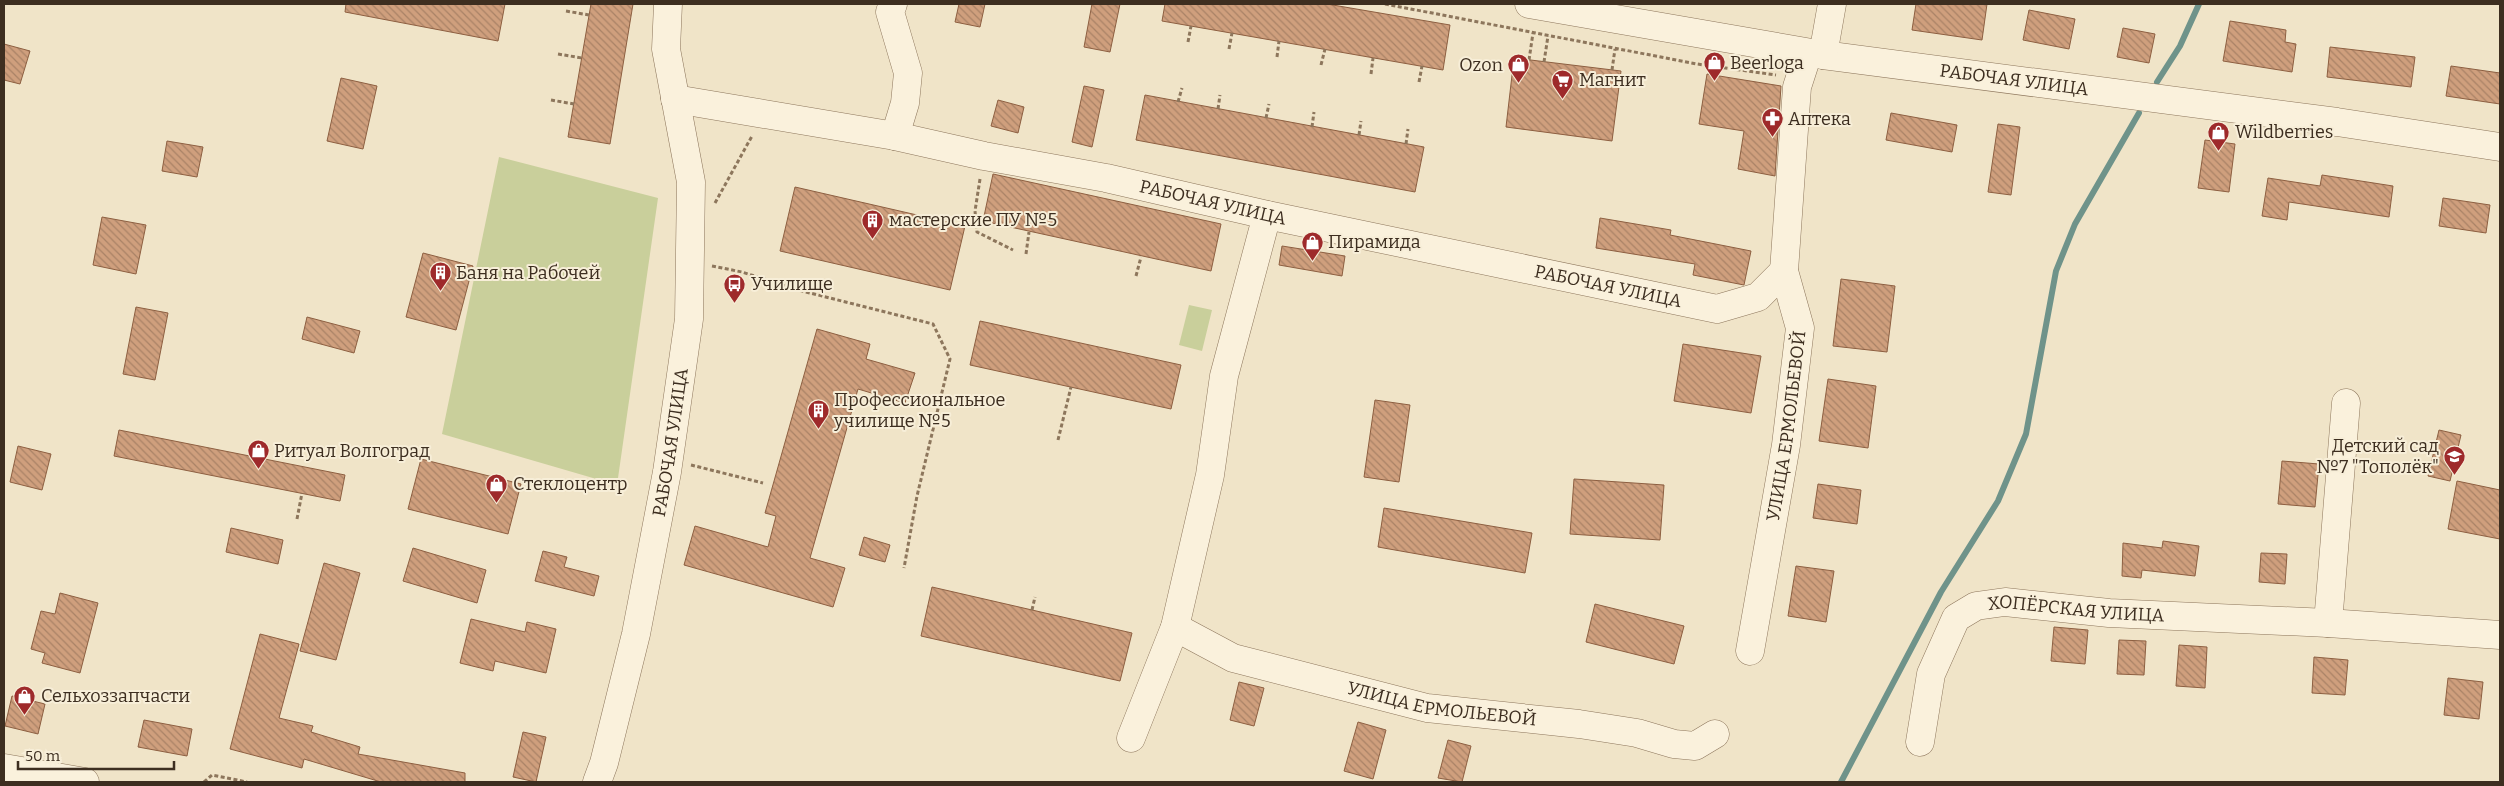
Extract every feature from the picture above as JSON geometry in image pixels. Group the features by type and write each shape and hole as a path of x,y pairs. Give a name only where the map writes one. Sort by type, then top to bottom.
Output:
{"street":[{"name":"РАБОЧАЯ УЛИЦА","path":"597,782 604,763 636,634 669,459 689,319 691,182 666,49 668,4"},
{"path":"893,4 890,12 908,73 905,103 895,136"},
{"name":"РАБОЧАЯ УЛИЦА","path":"1529,4 1816,54 2337,122 2500,147"},
{"name":"УЛИЦА ЕРМОЛЬЕВОЙ","path":"1750,651 1786,445 1800,328 1784,271 1798,87 1816,54 1832,4"},
{"name":"РАБОЧАЯ УЛИЦА","path":"675,99 895,136 984,156 1106,178 1267,215 1717,309 1758,297 1784,271"},
{"path":"1131,738 1175,627 1210,475 1224,376 1267,215"},
{"path":"2328,623 2346,403"},
{"name":"ХОПЁРСКАЯ УЛИЦА","path":"1920,742 1931,674 1956,618 1976,606 2006,602 2109,613 2328,623 2500,635"},
{"name":"УЛИЦА ЕРМОЛЬЕВОЙ","path":"1175,627 1233,658 1427,708 1579,724 1637,734 1674,744 1695,746 1715,734"},
{"path":"4,768 85,782"}],"path":[{"path":"566,11 589,15"},
{"path":"1188,42 1191,26"},
{"path":"1229,49 1232,33"},
{"path":"1529,60 1533,33"},
{"path":"1544,62 1548,36"},
{"path":"1276,58 1279,41"},
{"path":"1321,65 1325,49"},
{"path":"1612,70 1616,49"},
{"path":"558,54 582,58"},
{"path":"1371,74 1373,58"},
{"path":"1419,82 1422,66"},
{"path":"1178,102 1182,88"},
{"path":"1218,109 1220,95"},
{"path":"550,100 574,104"},
{"path":"1266,118 1269,104"},
{"path":"1312,127 1314,112"},
{"path":"713,207 765,113"},
{"path":"1359,136 1361,121"},
{"path":"1406,144 1408,129"},
{"path":"984,156 975,211 977,232 1013,250"},
{"path":"1026,254 1029,232"},
{"path":"1136,276 1141,257"},
{"path":"691,263 742,272 798,290 933,324 950,359 917,496 904,568"},
{"path":"1058,440 1071,387"},
{"path":"669,459 763,483"},
{"path":"297,519 302,493"},
{"path":"1032,610 1035,597"},
{"path":"204,782 212,775 247,782"}],"green space":[{"path":"499,157 658,198 617,485 442,434"},
{"path":"1189,305 1212,310 1202,351 1179,345"}],"building":[{"path":"346,4 505,4 498,41 345,12"},
{"path":"591,4 633,4 610,144 568,137"},
{"path":"959,4 985,4 980,27 955,22"},
{"path":"1092,4 1120,4 1110,52 1084,47"},
{"path":"1165,4 1327,4 1450,25 1443,70 1162,21"},
{"path":"1916,4 1987,4 1982,40 1912,30"},
{"path":"2029,10 2075,19 2069,49 2023,40"},
{"path":"2230,21 2286,30 2285,42 2296,44 2292,72 2223,61"},
{"path":"2123,28 2155,34 2149,63 2117,57"},
{"path":"4,44 30,51 20,84 4,80"},
{"path":"2330,47 2415,57 2411,87 2327,77"},
{"name":"Магнит","path":"1514,58 1621,71 1612,141 1506,127"},
{"path":"2451,66 2500,73 2500,104 2446,96"},
{"path":"1707,74 1781,86 1775,176 1738,169 1744,131 1699,124"},
{"path":"341,78 377,86 363,149 327,141"},
{"path":"1084,86 1104,90 1092,147 1072,142"},
{"path":"1145,95 1424,147 1415,192 1136,140"},
{"path":"998,100 1024,107 1018,133 991,126"},
{"path":"1891,113 1957,125 1952,152 1886,140"},
{"path":"1998,124 2020,127 2011,195 1988,192"},
{"path":"2205,140 2235,144 2229,192 2198,188"},
{"path":"167,141 203,147 197,177 162,171"},
{"path":"993,174 1221,224 1211,271 983,221"},
{"path":"2322,175 2393,186 2389,217 2289,202 2287,220 2262,216 2268,178 2320,186"},
{"name":"мастерские ПУ №5","path":"795,187 965,226 950,290 780,251"},
{"path":"2443,198 2490,205 2486,233 2439,226"},
{"path":"102,217 146,225 136,274 93,265"},
{"path":"1600,218 1671,230 1670,235 1751,251 1744,285 1693,275 1695,264 1596,248"},
{"name":"Пирамида","path":"1282,246 1345,256 1342,276 1279,265"},
{"name":"Баня на Рабочей","path":"423,253 473,266 456,330 406,317"},
{"path":"1841,279 1895,286 1887,352 1833,346"},
{"path":"136,307 168,313 155,380 123,374"},
{"path":"307,317 360,331 354,353 302,339"},
{"path":"980,321 1181,365 1171,409 970,365"},
{"name":"Профессиональное училище №5","path":"817,329 870,344 866,359 915,373 905,403 858,389 810,558 845,568 833,607 684,565 695,526 768,547 776,516 765,513"},
{"path":"1683,344 1761,356 1751,413 1674,401"},
{"path":"1828,379 1876,386 1868,448 1819,441"},
{"path":"1375,400 1410,405 1399,482 1364,477"},
{"path":"119,430 345,475 340,501 114,456"},
{"path":"2439,430 2461,435 2450,481 2428,476"},
{"path":"18,446 51,454 42,490 10,482"},
{"path":"421,459 521,484 508,534 408,509"},
{"path":"2282,461 2319,464 2315,507 2278,504"},
{"path":"1574,479 1664,485 1660,540 1570,534"},
{"path":"2457,481 2500,490 2500,539 2448,529"},
{"path":"1818,484 1861,490 1857,524 1813,518"},
{"path":"1384,508 1532,533 1525,573 1378,547"},
{"path":"231,528 283,540 278,564 226,552"},
{"path":"864,537 890,545 885,562 859,555"},
{"path":"2163,541 2199,546 2195,576 2142,570 2141,578 2122,576 2123,543 2162,548"},
{"path":"413,548 486,570 477,603 403,581"},
{"path":"543,551 567,557 564,567 599,576 594,596 535,581"},
{"path":"2261,553 2287,554 2285,584 2259,582"},
{"path":"324,563 360,573 336,660 300,651"},
{"path":"1796,566 1834,571 1826,622 1788,616"},
{"path":"932,587 1132,633 1120,681 921,636"},
{"path":"60,593 98,603 80,673 42,663 45,653 31,649 41,611 55,614"},
{"path":"1595,604 1684,626 1674,664 1586,642"},
{"path":"471,619 525,632 527,622 556,629 546,673 495,661 493,671 460,663"},
{"path":"2054,627 2088,630 2085,664 2051,661"},
{"path":"260,634 299,644 279,718 313,726 311,732 360,747 358,754 465,773 465,782 381,782 304,759 302,768 230,749"},
{"path":"2119,640 2146,641 2144,675 2117,674"},
{"path":"2179,645 2207,647 2205,688 2176,686"},
{"path":"2314,657 2348,660 2345,695 2312,693"},
{"path":"2448,678 2483,682 2479,719 2444,715"},
{"path":"1239,682 1264,688 1254,726 1230,720"},
{"name":"Сельхоззапчасти","path":"12,696 45,704 38,734 5,726"},
{"path":"144,720 192,729 187,756 138,747"},
{"path":"1358,722 1386,730 1373,779 1344,771"},
{"path":"523,732 546,737 536,782 513,777"},
{"path":"1448,740 1471,746 1462,782 1438,778"}],"waterway":[{"path":"2157,82 2180,46 2199,4"},
{"path":"1841,782 1941,592 1998,501 2026,434 2056,271 2075,224 2139,113"}],"place":[{"name":"Beerloga","path":"1714,82"},
{"name":"Ozon","path":"1519,84"},
{"name":"Магнит","path":"1563,99"},
{"name":"Аптека","path":"1772,138"},
{"name":"Wildberries","path":"2219,151"},
{"name":"мастерские ПУ №5","path":"873,239"},
{"name":"Пирамида","path":"1312,261"},
{"name":"Баня на Рабочей","path":"440,292"},
{"name":"Училище","path":"735,303"},
{"name":"Профессиональное училище №5","path":"818,429"},
{"name":"Ритуал Волгоград","path":"258,470"},
{"name":"Детский сад №7 \"Тополёк\"","path":"2455,475"},
{"name":"Стеклоцентр","path":"497,503"},
{"name":"Сельхоззапчасти","path":"25,715"}]}
